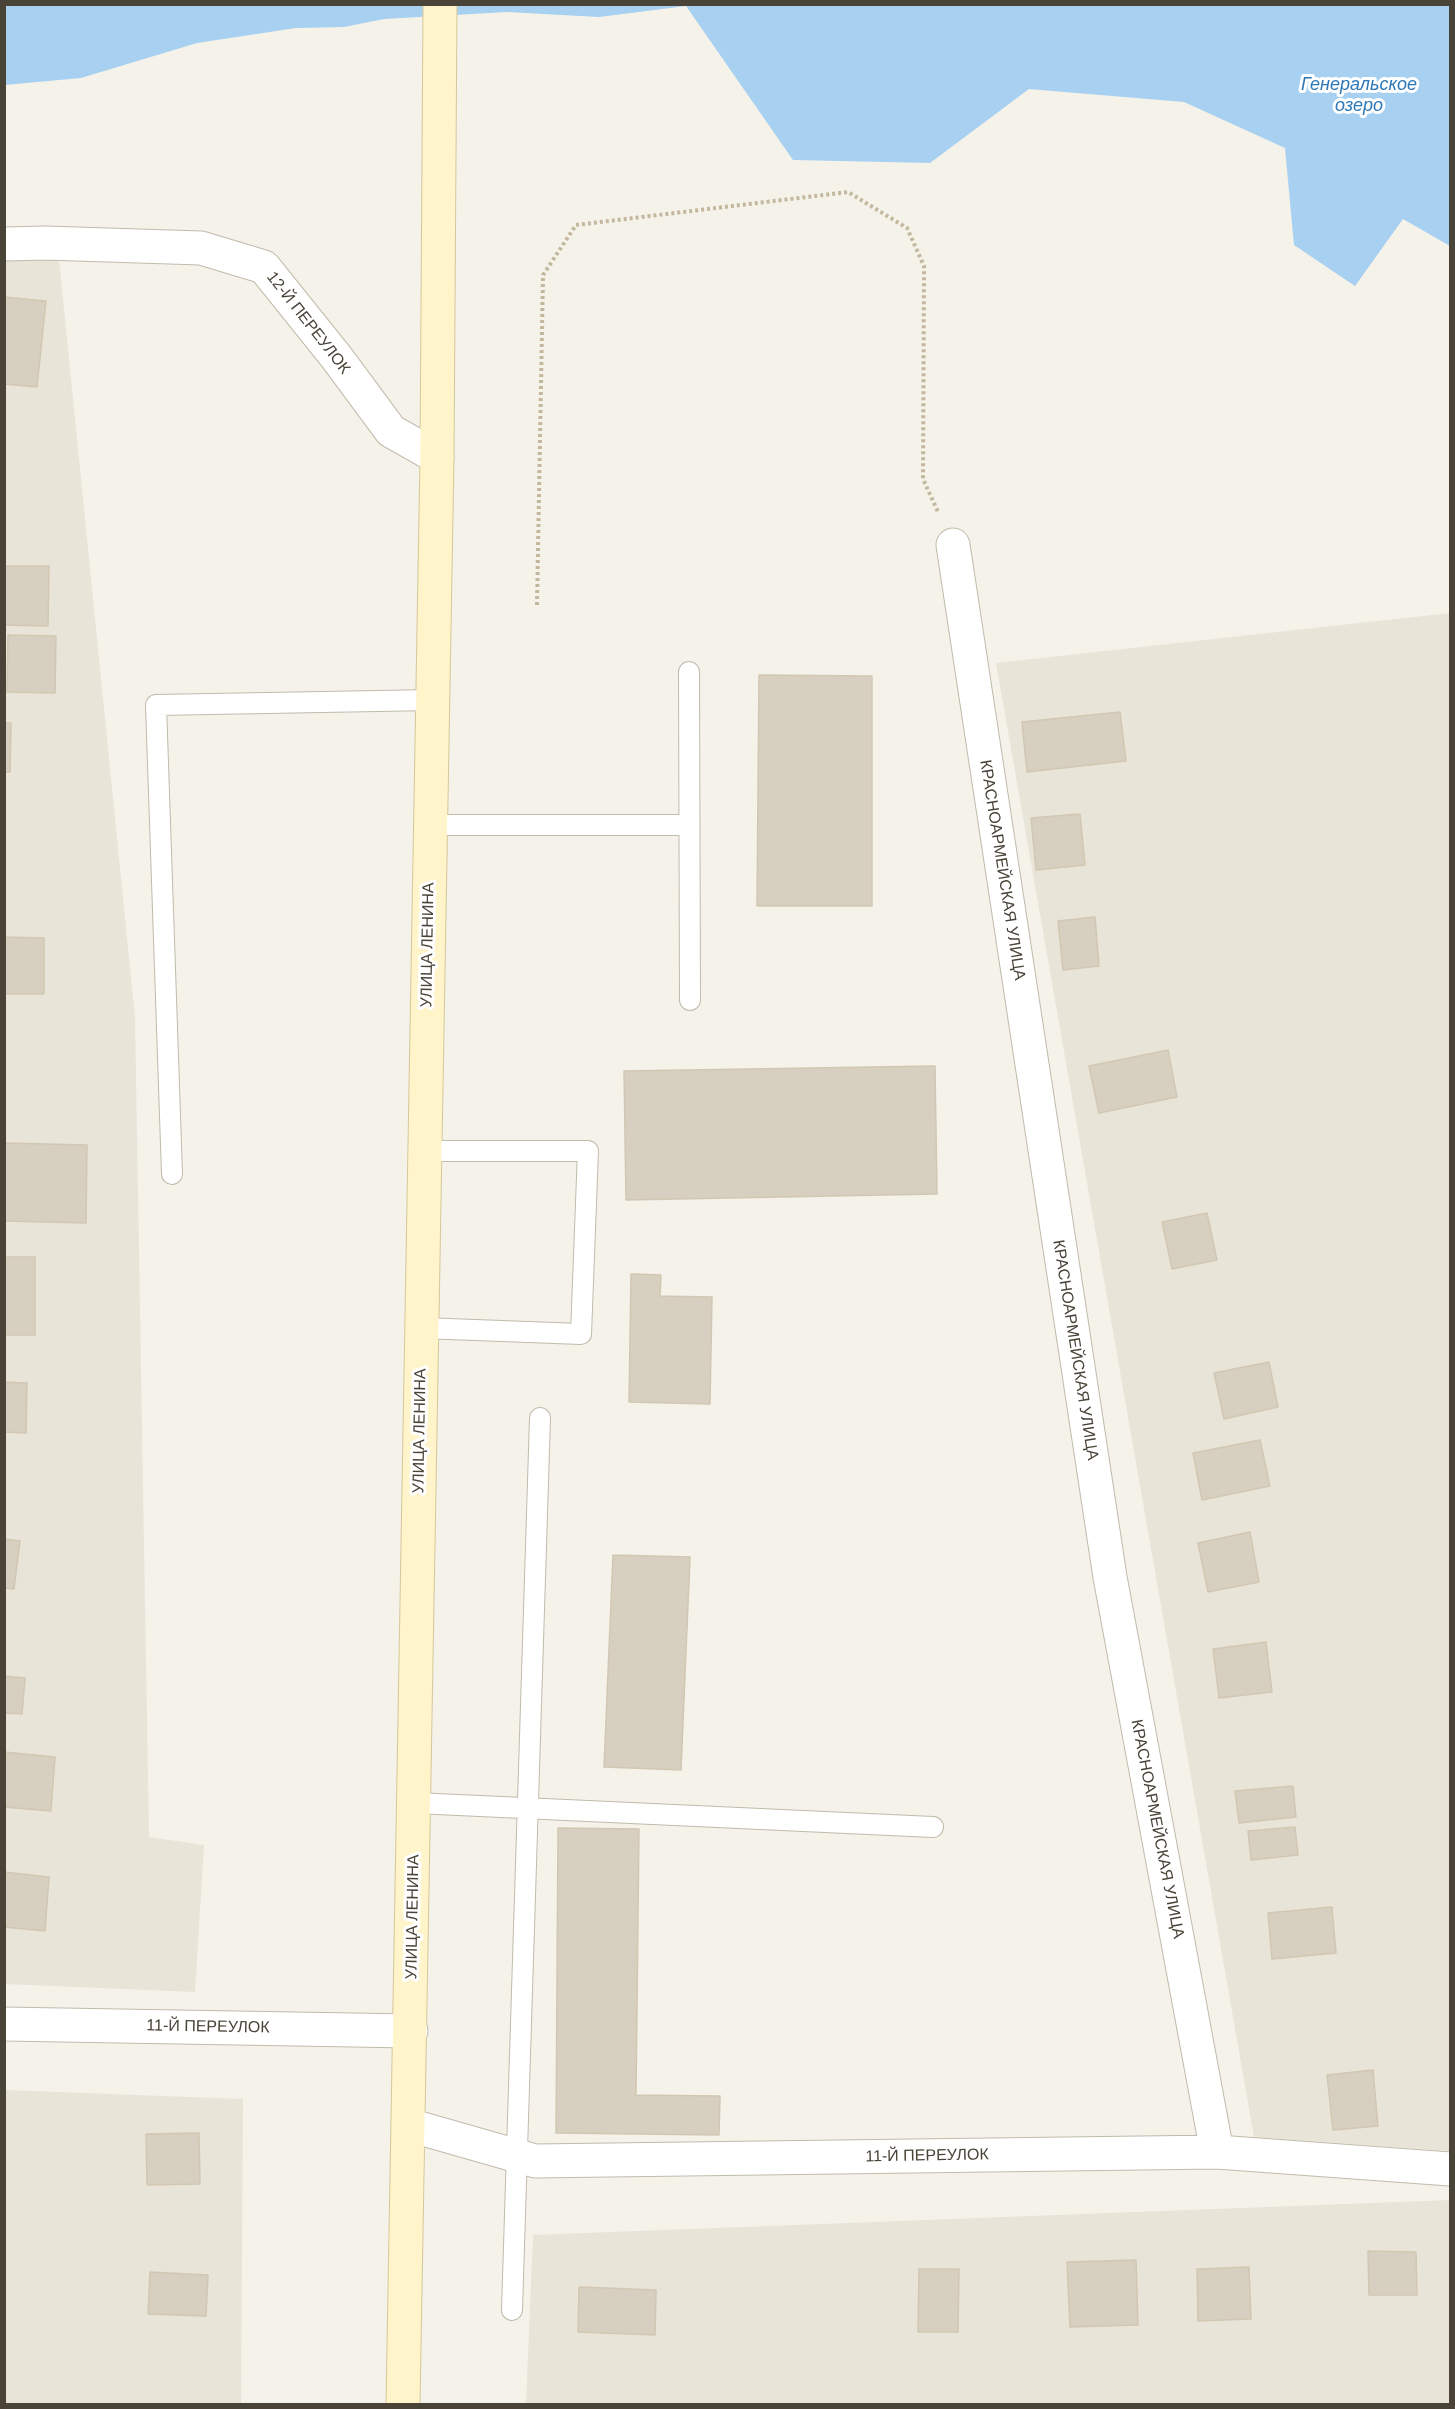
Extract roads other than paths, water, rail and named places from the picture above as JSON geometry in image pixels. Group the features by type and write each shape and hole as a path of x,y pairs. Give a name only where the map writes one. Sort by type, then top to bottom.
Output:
{"street":[{"name":"УЛИЦА ЛЕНИНА","path":"403,2404 437,457 440,4"},
{"name":"12-Й ПЕРЕУЛОК","path":"4,244 45,243 201,248 264,267 337,358 391,431 437,457"},
{"name":"КРАСНОАРМЕЙСКАЯ УЛИЦА","path":"953,545 1110,1577 1217,2152"},
{"name":"11-Й ПЕРЕУЛОК","path":"4,2024 411,2031"},
{"name":"11-Й ПЕРЕУЛОК","path":"409,2125 535,2161 1217,2152 1450,2169"}],"lane":[{"path":"689,672 690,1000"},
{"path":"172,1174 156,705 433,700"},
{"path":"430,825 689,825"},
{"path":"422,1328 581,1334 588,1151 425,1151"},
{"path":"512,2310 540,1418"},
{"path":"415,1803 933,1827"}],"water":[{"name":"Генеральское озеро","path":"5,5 1450,5 1450,246 1403,219 1355,286 1294,245 1285,148 1184,102 1029,89 930,163 793,160 686,6 599,17 507,12 384,19 344,27 296,28 197,43 81,78 5,85"}]}
